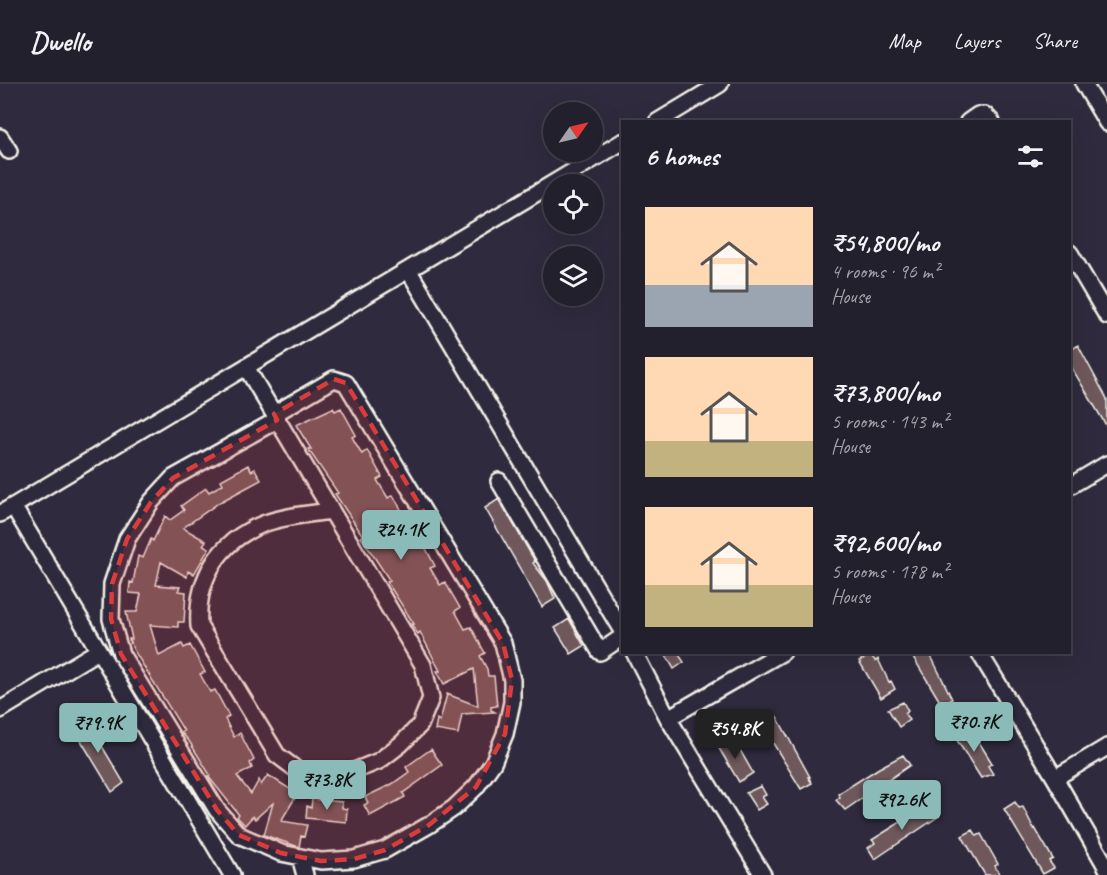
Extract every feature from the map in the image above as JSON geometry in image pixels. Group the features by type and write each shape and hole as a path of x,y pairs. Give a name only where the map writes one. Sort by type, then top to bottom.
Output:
{"street":[{"path":"660,120 720,84"},
{"path":"1084,84 1107,123"},
{"path":"1093,84 1107,107"},
{"path":"971,120 978,115 985,115 990,120"},
{"path":"0,137 9,151"},
{"path":"232,875 98,651 6,510 621,143"},
{"path":"1071,255 1107,316"},
{"path":"409,271 621,629"},
{"path":"246,367 423,665 430,698 420,725 379,761 344,775 320,777 297,770 277,755 199,626 198,605 207,574 222,550 242,534 264,524 331,511"},
{"path":"334,379 346,383 503,644 512,680 512,702 505,734 493,763 476,788 454,808 404,840 375,853 354,859 321,861 300,857 281,853 239,835 217,810 121,654 111,619 112,584 127,539 151,502 173,478 276,417 334,379"},
{"path":"1071,485 1107,464"},
{"path":"499,481 600,652 621,638"},
{"path":"0,710 98,651"},
{"path":"635,654 668,718 763,875"},
{"path":"668,718 780,654"},
{"path":"980,654 1107,868"},
{"path":"1055,778 1107,747"},
{"path":"300,857 305,875"}],"highlighted area":[{"path":"334,379 346,383 503,643 512,680 505,734 476,787 429,825 385,850 354,859 321,861 281,853 239,835 217,810 121,654 111,619 112,584 127,539 151,502 173,478 277,420 274,414"}],"building":[{"path":"1078,345 1107,399 1107,427 1071,367 1071,350"},
{"path":"333,408 335,411 341,408 356,435 352,437 362,454 367,450 382,477 377,480 388,498 393,495 408,522 405,524 415,542 421,539 435,566 430,568 440,585 445,582 460,608 455,611 465,629 471,627 485,653 480,656 488,676 494,676 497,706 491,707 491,710 495,712 462,714 458,734 435,730 437,719 440,721 447,694 478,706 474,669 444,684 437,671 440,671 420,632 418,634 411,624 414,624 387,582 390,581 335,494 338,493 308,449 311,449 296,425"},
{"path":"248,465 251,471 255,469 261,480 220,502 183,528 206,541 203,545 209,548 194,574 188,571 187,577 161,562 156,585 180,587 178,591 186,592 184,622 178,622 178,627 150,625 159,656 182,644 184,648 190,645 205,672 200,674 210,692 215,690 229,716 225,719 234,737 240,733 254,760 250,763 252,768 237,776 251,794 259,780 261,785 268,775 293,791 291,795 295,798 281,821 307,825 304,837 301,836 299,847 264,835 273,803 255,819 253,816 245,825 237,817 239,815 208,776 210,775 181,732 184,731 129,639 132,639 126,612 137,612 141,594 129,593 130,582 133,583 138,556 143,558 165,516 170,520 184,510 181,506 206,488 209,492 223,484 221,480"},
{"path":"499,499 532,556 535,562 533,563 547,581 555,599 542,607 485,508"},
{"path":"569,619 584,646 571,654 555,628"},
{"path":"665,654 678,654 684,662 674,669"},
{"path":"911,654 930,654 952,699 942,705"},
{"path":"871,655 875,661 878,659 895,689 881,698 859,661"},
{"path":"903,702 908,711 905,714 909,720 899,727 888,709"},
{"path":"771,713 773,717 776,715 810,777 808,777 812,783 801,789 760,722"},
{"path":"84,716 124,783 112,792 71,724"},
{"path":"963,727 968,736 974,734 992,763 988,766 993,774 981,778 953,734"},
{"path":"728,739 733,745 736,743 753,773 739,782 717,745"},
{"path":"431,749 442,765 403,793 405,797 370,816 364,805 368,803 365,797 392,784 409,772 406,767"},
{"path":"903,755 910,765 845,810 836,800 840,797 838,794"},
{"path":"761,786 766,795 762,797 767,804 757,810 746,793"},
{"path":"312,799 342,802 342,808 347,809 346,822 306,818 307,806 311,808"},
{"path":"1015,802 1019,808 1023,807 1053,859 1049,861 1054,868 1043,874 1004,809"},
{"path":"932,806 939,816 875,859 868,848 875,843 872,840 923,808 925,811"},
{"path":"973,830 977,836 981,834 998,864 995,866 1000,875 985,875 962,836"}]}
